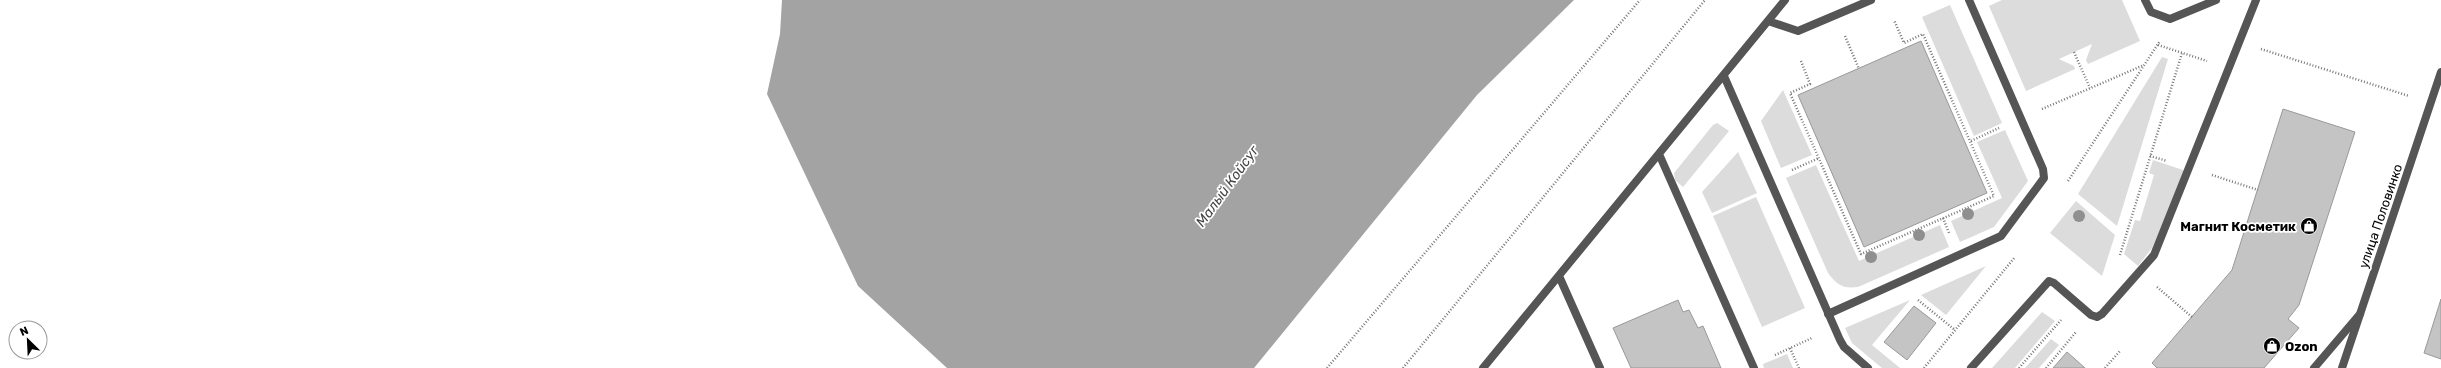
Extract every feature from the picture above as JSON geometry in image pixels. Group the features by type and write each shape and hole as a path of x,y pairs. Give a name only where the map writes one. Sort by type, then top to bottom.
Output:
{"street":[{"path":"1483,368 1785,0"},
{"path":"1768,21 1798,31 1871,0"},
{"path":"1828,314 2001,236 2041,185 2044,178 2043,169 1969,0"},
{"path":"2145,0 2151,12 2170,19 2216,0"},
{"path":"1971,368 2049,281 2054,283 2091,315 2097,317 2102,314 2154,255 2256,0"},
{"name":"улица Половинко","path":"2342,368 2441,72"},
{"path":"1724,76 1835,329 1844,347 1868,368"},
{"path":"1659,154 1753,366"},
{"path":"1559,276 1600,368"},
{"path":"2314,368 2360,314"}],"path":[{"path":"1328,368 1640,0"},
{"path":"1402,368 1705,0"},
{"path":"1836,16 1859,69"},
{"path":"1801,61 1810,84 1790,93 1861,254 1994,196 1923,34 1904,43 1894,20"},
{"path":"2240,42 2431,102"},
{"path":"2158,45 2229,68"},
{"path":"2074,52 2090,88"},
{"path":"2118,262 2182,52"},
{"path":"1970,141 2145,64"},
{"path":"1770,180 1819,158"},
{"path":"1905,280 1912,295 1955,330"},
{"path":"2019,368 2076,302"},
{"path":"2046,368 2091,315"},
{"path":"1753,366 1835,329"},
{"path":"1790,348 1799,368"},
{"path":"2105,368 2120,351"}],"shaded area":[{"path":"2002,0 2122,0 2140,41 2088,64 2086,60 2092,44 2059,59 2074,66 2075,69 2026,91 1989,6"},
{"path":"1950,5 2002,123 1974,136 1922,17"},
{"path":"2162,57 2168,59 2117,226 2078,194"},
{"path":"1783,90 1812,155 1781,168 1761,121"},
{"path":"1717,123 1729,131 1683,187 1675,180 1674,173 1713,125"},
{"path":"2005,130 2028,181 1994,227 1960,242 1951,221 2002,198 1977,142"},
{"path":"1738,152 1757,193 1712,213 1702,192"},
{"path":"2153,160 2186,171 2152,248 2138,266 2124,254 2135,220 2140,221 2154,175 2149,173"},
{"path":"1816,165 1859,261 1940,225 1949,247 1858,287 1844,287 1837,283 1828,273 1786,178"},
{"path":"1756,197 1805,308 1762,327 1713,216"},
{"path":"2076,201 2115,235 2102,276 2050,233"},
{"path":"1986,266 1946,315 1921,295"},
{"path":"1910,300 1872,345 1900,368 1882,368 1852,343 1845,328"},
{"path":"2042,312 2055,321 2015,368 1992,368"},
{"path":"2051,339 2059,345 2039,368 2025,368"},
{"path":"1787,354 1793,368 1764,368 1763,364"}],"water":[{"name":"Малый Койсуг","path":"782,0 1574,0 1477,95 1254,368 947,368 858,286 767,94 780,34"}],"building":[{"path":"1921,41 1987,193 1864,247 1798,95"},
{"path":"2283,109 2355,132 2299,305 2288,319 2299,328 2264,368 2157,368 2152,363 2232,270"},
{"path":"2441,299 2441,359 2424,353"},
{"path":"1678,300 1683,312 1689,310 1698,328 1703,326 1721,368 1631,368 1613,328"},
{"path":"1914,306 1936,323 1907,360 1884,342"},
{"path":"2067,352 2085,368 2053,368"}],"place":[{"name":"Магнит Косметик","path":"2309,226"},
{"name":"Ozon","path":"2272,346"}]}
